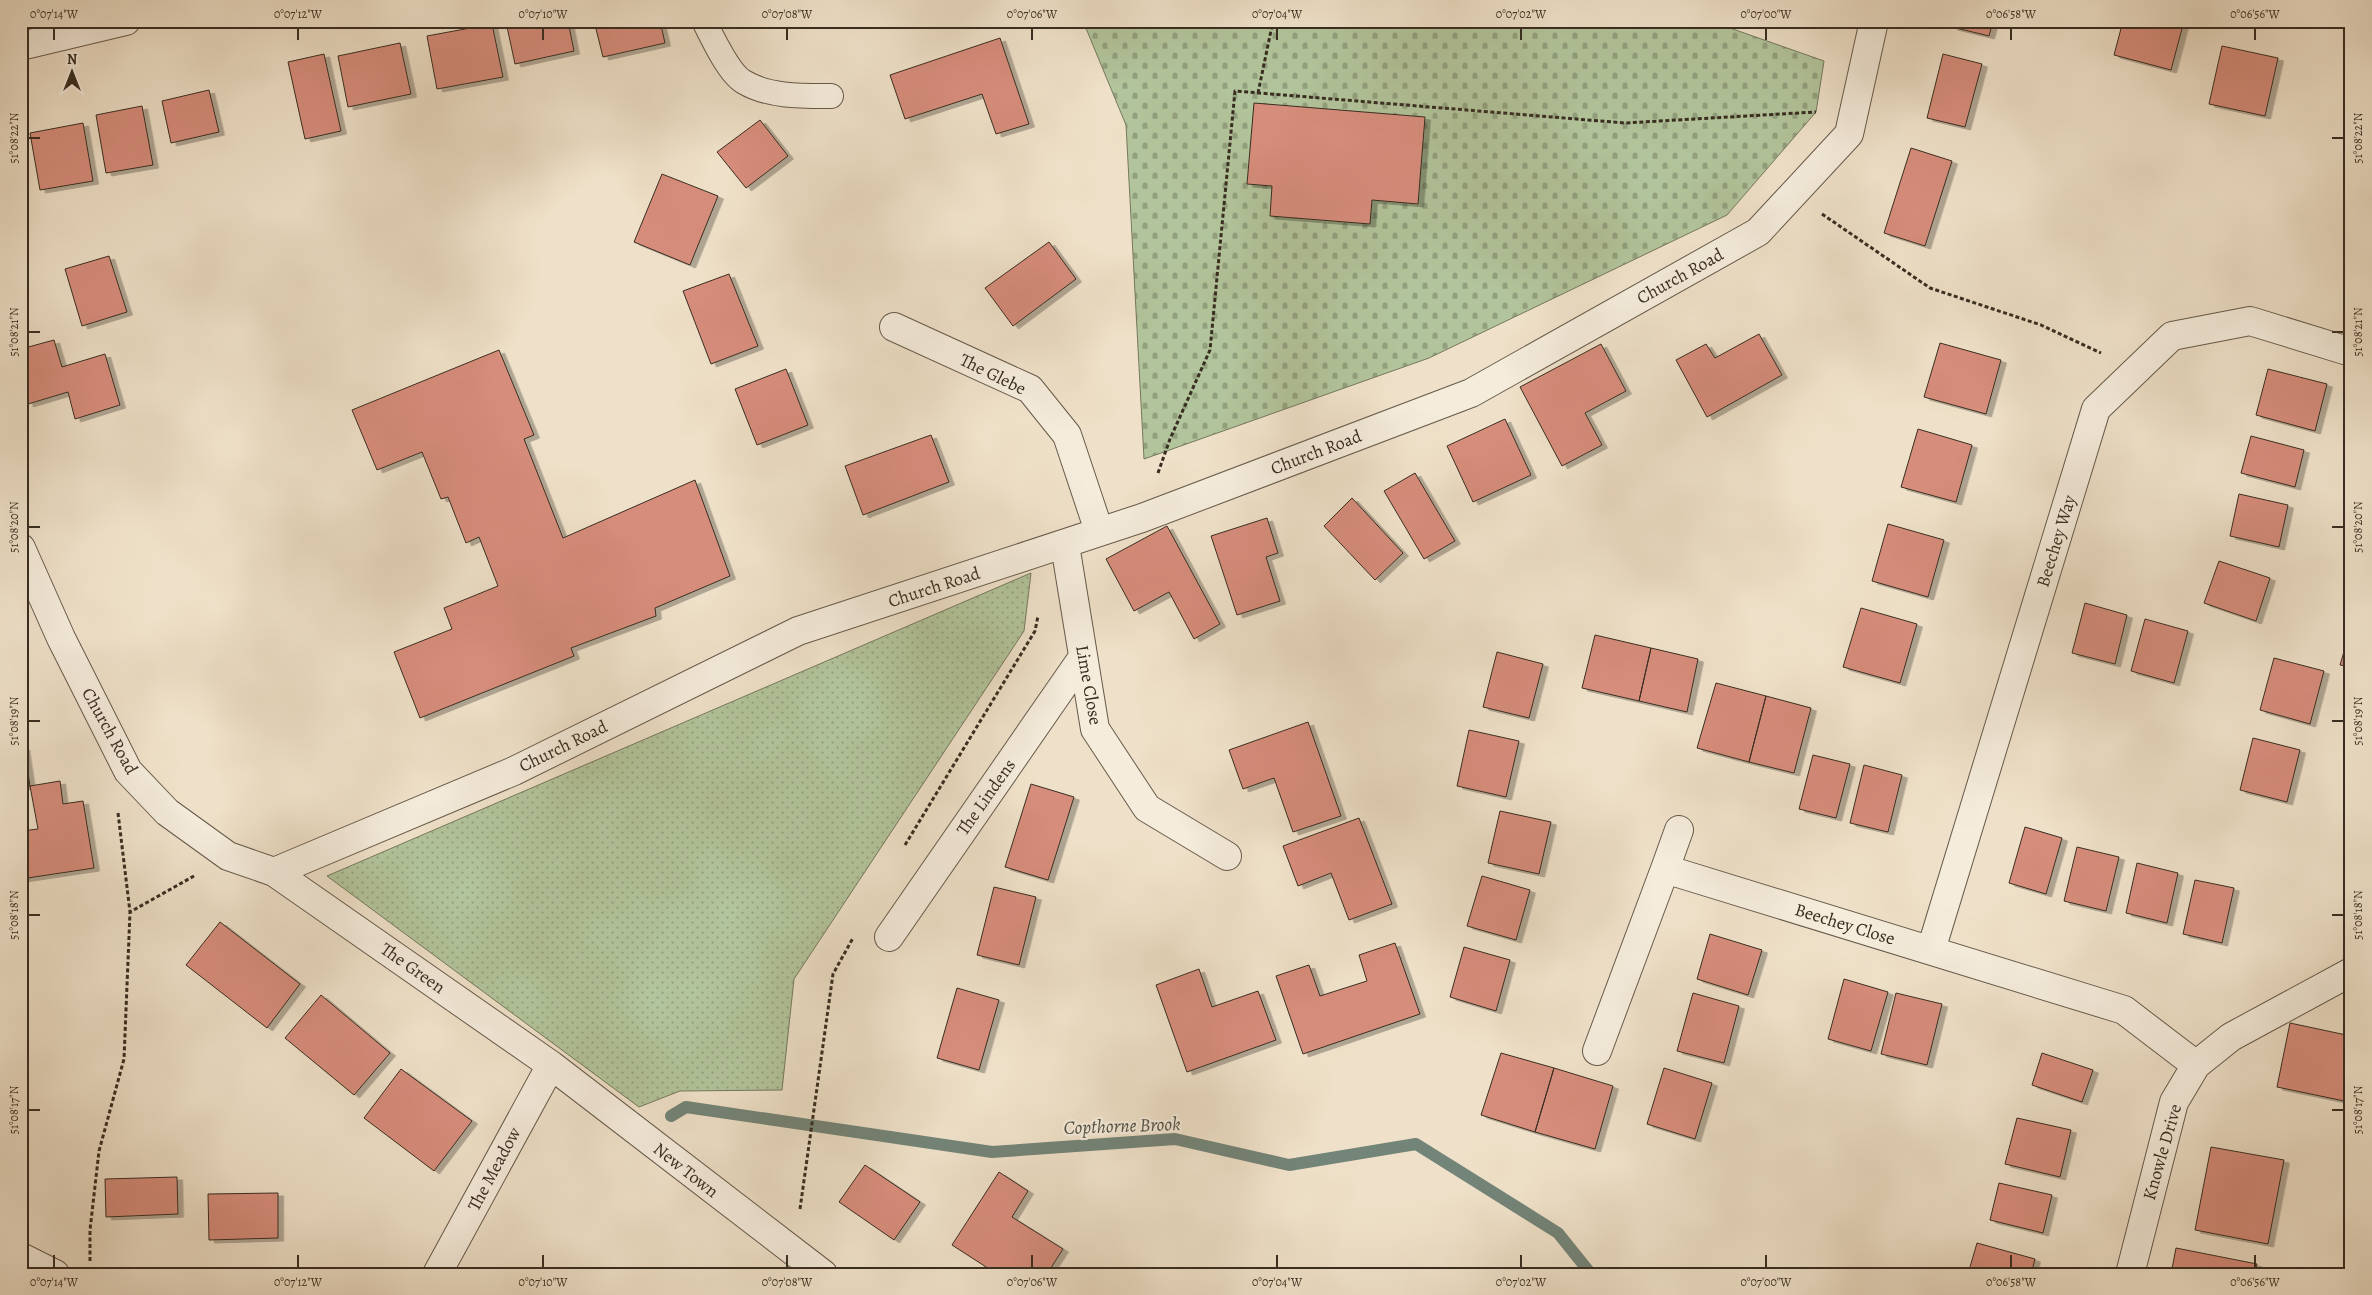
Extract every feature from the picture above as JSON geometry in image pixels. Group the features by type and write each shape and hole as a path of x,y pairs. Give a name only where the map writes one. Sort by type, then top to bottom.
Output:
{"street":[{"path":"21,46 126,21"},
{"name":"Church Road","path":"21,548 61,638 128,771 168,812 228,856 274,872 514,771 798,631 1065,545 1099,531 1142,518 1471,394 1758,232 1849,134 1874,21"},
{"name":"Beechey Way","path":"1931,950 2096,409 2172,336 2250,321 2351,352"},
{"name":"The Glebe","path":"894,327 1030,389 1067,436 1099,531"},
{"name":"Lime Close","path":"1065,545 1095,729 1147,808 1227,856"},
{"name":"The Lindens","path":"889,937 1083,657"},
{"path":"1597,1051 1679,830"},
{"name":"Beechey Close","path":"1665,869 2124,1010 2196,1065"},
{"name":"The Green","path":"274,872 550,1065"},
{"name":"Knowle Drive","path":"2130,1274 2174,1102 2196,1065 2231,1037 2351,972"},
{"name":"New Town","path":"550,1065 792,1263 823,1274"},
{"name":"The Meadow","path":"437,1274 550,1065"},
{"path":"21,1257 55,1274"}],"lane":[{"path":"704,21 724,59 742,82 769,92 799,96 831,96"}],"path":[{"path":"1258,93 1273,21"},
{"path":"1142,518 1170,439 1210,350 1235,91 1625,123 1854,109"},
{"path":"1793,194 1930,288 2041,325 2136,370"},
{"path":"90,1265 90,1230 99,1152 124,1059 130,912 116,792 128,771"},
{"path":"130,912 228,856"},
{"path":"792,1263 816,1098"}],"green space":[{"path":"1083,21 1710,21 1824,61 1816,112 1727,215 1429,358 1144,459 1126,125"},
{"path":"1031,573 1024,631 794,979 782,1090 680,1091 639,1107 327,876"}],"building":[{"path":"568,21 574,51 515,64 506,22"},
{"path":"594,21 660,21 665,43 603,57"},
{"path":"1954,21 1993,21 1989,36 1952,27"},
{"path":"2123,21 2184,21 2171,70 2114,55"},
{"path":"492,24 503,77 437,89 427,36"},
{"path":"1000,38 1029,124 996,134 982,94 905,119 890,75"},
{"path":"400,43 411,94 348,107 338,56"},
{"path":"2222,46 2278,58 2265,116 2209,104"},
{"path":"324,54 341,131 305,139 288,62"},
{"path":"1943,54 1982,64 1965,127 1927,118"},
{"path":"209,90 219,132 171,143 162,101"},
{"path":"1254,103 1425,117 1418,204 1372,200 1370,224 1270,216 1272,186 1247,184"},
{"path":"142,106 153,165 106,173 96,115"},
{"path":"760,120 788,156 746,188 717,152"},
{"path":"83,123 93,181 40,190 30,133"},
{"path":"1911,148 1952,161 1925,246 1884,233"},
{"path":"662,174 718,196 690,265 634,242"},
{"path":"1049,242 1076,279 1013,326 985,288"},
{"path":"109,256 127,312 82,326 65,269"},
{"path":"729,274 758,346 711,364 683,291"},
{"path":"1759,334 1782,375 1707,417 1676,360 1706,344 1715,358"},
{"path":"54,340 62,367 105,354 120,405 75,419 68,392 28,404 21,382 21,349"},
{"path":"1940,343 2001,360 1986,414 1924,397"},
{"path":"1601,344 1626,391 1585,413 1602,445 1562,466 1520,387"},
{"path":"499,350 534,435 524,439 563,538 695,480 730,576 655,608 656,616 571,648 574,656 420,718 394,652 452,629 444,608 498,586 479,537 466,543 448,497 441,499 422,452 377,470 352,410"},
{"path":"786,369 808,425 757,445 735,389"},
{"path":"2268,369 2327,384 2315,431 2256,415"},
{"path":"1505,419 1531,475 1473,502 1447,446"},
{"path":"1918,429 1972,445 1956,502 1901,487"},
{"path":"931,435 949,482 863,515 845,466"},
{"path":"2251,436 2304,450 2295,487 2241,473"},
{"path":"1415,473 1455,541 1424,559 1384,491"},
{"path":"2239,494 2288,505 2279,547 2230,536"},
{"path":"1352,498 1403,553 1375,580 1324,526"},
{"path":"1267,518 1278,553 1266,557 1280,601 1237,615 1211,536"},
{"path":"1888,524 1944,540 1928,597 1872,581"},
{"path":"1167,526 1220,624 1194,639 1169,592 1134,611 1106,559"},
{"path":"2219,561 2270,578 2256,621 2204,603"},
{"path":"2085,603 2127,615 2115,664 2072,653"},
{"path":"1861,608 1917,624 1900,683 1843,667"},
{"path":"2145,619 2188,631 2174,683 2131,671"},
{"path":"2351,628 2351,667 2340,665"},
{"path":"1595,635 1651,648 1639,701 1582,688"},
{"path":"1651,648 1698,659 1687,712 1639,701"},
{"path":"1497,652 1543,664 1529,718 1483,707"},
{"path":"2274,658 2324,671 2310,724 2260,710"},
{"path":"1716,683 1766,696 1749,762 1697,748"},
{"path":"1766,696 1811,708 1794,773 1749,762"},
{"path":"1308,722 1341,816 1293,832 1274,778 1243,789 1229,750"},
{"path":"1469,730 1519,741 1506,797 1457,786"},
{"path":"2253,738 2300,750 2287,802 2240,790"},
{"path":"21,747 24,747 30,786 21,787"},
{"path":"1813,755 1850,764 1836,818 1799,809"},
{"path":"1864,765 1902,775 1888,832 1850,823"},
{"path":"60,781 63,804 83,801 94,868 21,879 21,831 38,829 30,786"},
{"path":"1031,784 1074,797 1048,880 1005,867"},
{"path":"1500,811 1551,822 1539,874 1488,863"},
{"path":"1359,818 1392,904 1349,920 1331,873 1298,886 1283,846"},
{"path":"2025,827 2062,838 2046,894 2009,883"},
{"path":"2077,847 2119,857 2106,911 2064,901"},
{"path":"2137,863 2178,873 2167,923 2126,913"},
{"path":"1482,876 1530,890 1516,940 1467,926"},
{"path":"2195,880 2234,888 2222,943 2183,934"},
{"path":"994,887 1036,897 1019,965 977,955"},
{"path":"220,922 300,984 267,1028 186,965"},
{"path":"1710,934 1762,950 1748,995 1697,979"},
{"path":"1395,943 1420,1014 1303,1054 1276,976 1309,965 1320,996 1367,981 1359,955"},
{"path":"1464,947 1510,960 1496,1011 1450,997"},
{"path":"1199,969 1212,1007 1258,991 1276,1040 1187,1072 1156,985"},
{"path":"1844,979 1888,992 1871,1051 1828,1039"},
{"path":"957,988 999,1000 979,1070 937,1058"},
{"path":"1693,993 1739,1006 1724,1063 1677,1051"},
{"path":"1896,993 1942,1004 1927,1065 1881,1054"},
{"path":"321,995 390,1053 354,1095 285,1038"},
{"path":"2290,1023 2351,1036 2349,1102 2277,1087"},
{"path":"1501,1053 1554,1068 1535,1132 1481,1115"},
{"path":"2042,1053 2093,1070 2082,1102 2032,1085"},
{"path":"1554,1068 1613,1086 1595,1149 1535,1132"},
{"path":"1664,1068 1712,1083 1695,1139 1647,1124"},
{"path":"401,1069 472,1121 434,1171 364,1118"},
{"path":"2017,1118 2071,1130 2060,1177 2005,1164"},
{"path":"2211,1147 2284,1160 2268,1244 2195,1230"},
{"path":"865,1165 920,1202 894,1240 839,1202"},
{"path":"999,1172 1028,1191 1012,1217 1063,1249 1047,1274 997,1274 952,1245"},
{"path":"177,1177 178,1214 106,1217 105,1179"},
{"path":"1999,1183 2052,1195 2043,1233 1990,1220"},
{"path":"278,1193 278,1238 209,1240 208,1194"},
{"path":"1977,1243 2035,1259 2031,1274 1968,1274"},
{"path":"2176,1248 2257,1264 2255,1274 2171,1274"}],"waterway":[{"name":"Copthorne Brook","path":"671,1116 686,1107 992,1152 1175,1139 1289,1165 1416,1144 1558,1233 1591,1274"}]}
